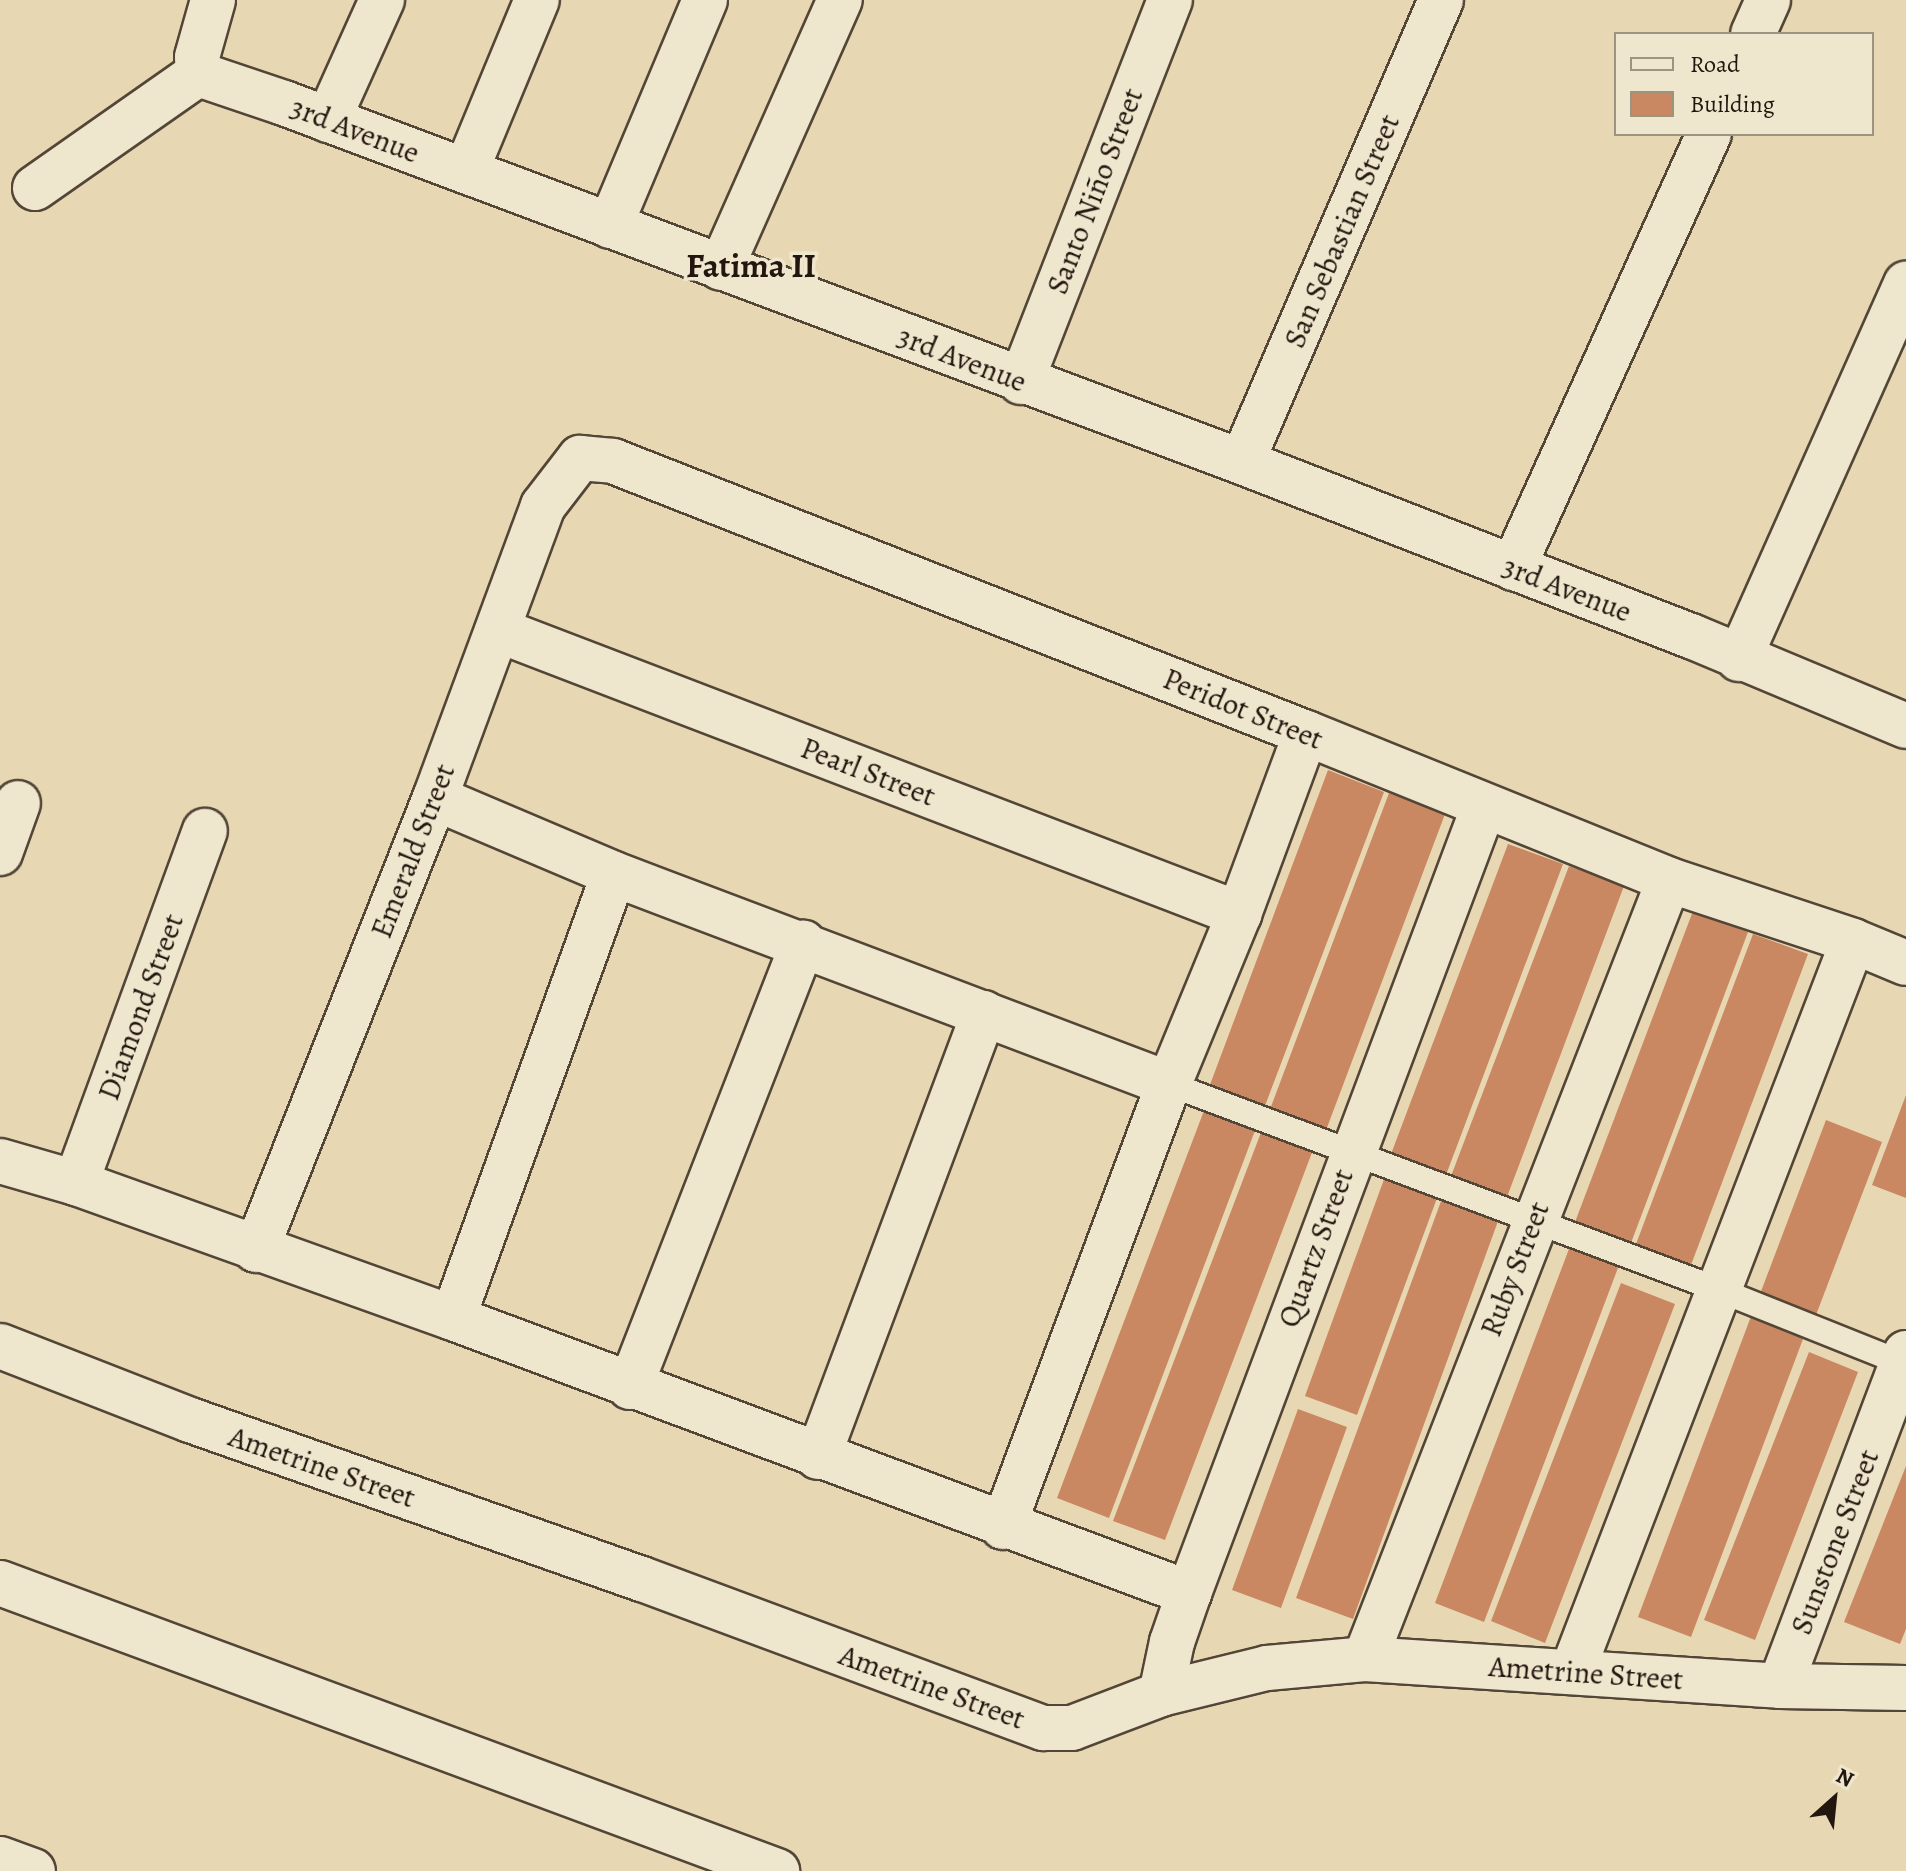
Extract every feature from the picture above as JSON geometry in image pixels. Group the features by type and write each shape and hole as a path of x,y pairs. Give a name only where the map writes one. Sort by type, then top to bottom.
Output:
{"street":[{"path":"35,188 198,74 197,57 213,0"},
{"path":"328,120 382,0"},
{"path":"466,171 537,0"},
{"path":"610,226 705,0"},
{"path":"721,268 840,0"},
{"name":"Santo Niño Street","path":"1021,382 1170,0"},
{"name":"San Sebastian Street","path":"1242,462 1441,0"},
{"path":"1754,32 1768,0"},
{"name":"3rd Avenue","path":"198,74 466,171 1021,382 1242,462 1691,636 1739,659 1906,726"},
{"path":"1513,568 1708,136"},
{"path":"1739,659 1906,284"},
{"name":"Emerald Street","path":"256,1250 435,798 543,506 580,458"},
{"name":"Peridot Street","path":"580,458 613,461 1306,733 1669,880 1853,941 1906,963"},
{"name":"Pearl Street","path":"498,630 1239,914"},
{"path":"1003,1527 1169,1084 1239,914 1306,733"},
{"path":"435,798 614,874 1169,1084"},
{"path":"0,853 18,803"},
{"name":"Quartz Street","path":"1161,1694 1172,1642 1189,1593 1352,1151 1484,806"},
{"name":"Diamond Street","path":"76,1183 205,831"},
{"path":"453,1318 614,874"},
{"name":"Ruby Street","path":"1365,1659 1669,880"},
{"path":"1572,1672 1853,941"},
{"path":"630,1387 803,943"},
{"path":"818,1457 984,1013"},
{"path":"0,1161 76,1183 453,1318 1003,1527 1189,1593"},
{"name":"Ametrine Street","path":"0,1346 190,1420 642,1579 1043,1728 1072,1728 1161,1694 1267,1668 1365,1659 1780,1686 1906,1688"},
{"name":"Sunstone Street","path":"1780,1686 1904,1358"},
{"path":"0,1583 777,1871"},
{"path":"0,1859 33,1871"}],"lane":[{"path":"1169,1084 1904,1358"}],"building":[{"path":"1328,770 1384,792 1263,1111 1208,1090"},
{"path":"1389,793 1445,814 1325,1133 1269,1112"},
{"path":"1508,844 1563,864 1443,1183 1388,1162"},
{"path":"1569,866 1624,886 1504,1205 1448,1184"},
{"path":"1693,911 1748,932 1628,1251 1572,1230"},
{"path":"1753,934 1808,954 1688,1273 1633,1252"},
{"path":"1906,1095 1906,1198 1872,1185"},
{"path":"1208,1100 1259,1120 1109,1518 1057,1498"},
{"path":"1826,1120 1882,1142 1816,1315 1760,1294"},
{"path":"1265,1122 1316,1142 1165,1540 1113,1521"},
{"path":"1387,1171 1440,1190 1357,1415 1305,1396"},
{"path":"1444,1193 1501,1213 1353,1619 1296,1598"},
{"path":"1572,1241 1621,1260 1484,1622 1435,1603"},
{"path":"1621,1283 1675,1304 1545,1643 1491,1621"},
{"path":"1753,1311 1806,1331 1691,1637 1638,1617"},
{"path":"1809,1352 1858,1372 1755,1640 1704,1620"},
{"path":"1298,1409 1347,1427 1281,1608 1232,1590"},
{"path":"1906,1466 1906,1629 1900,1644 1844,1622"}],"district":[{"name":"Fatima II","path":"751,266"}]}
